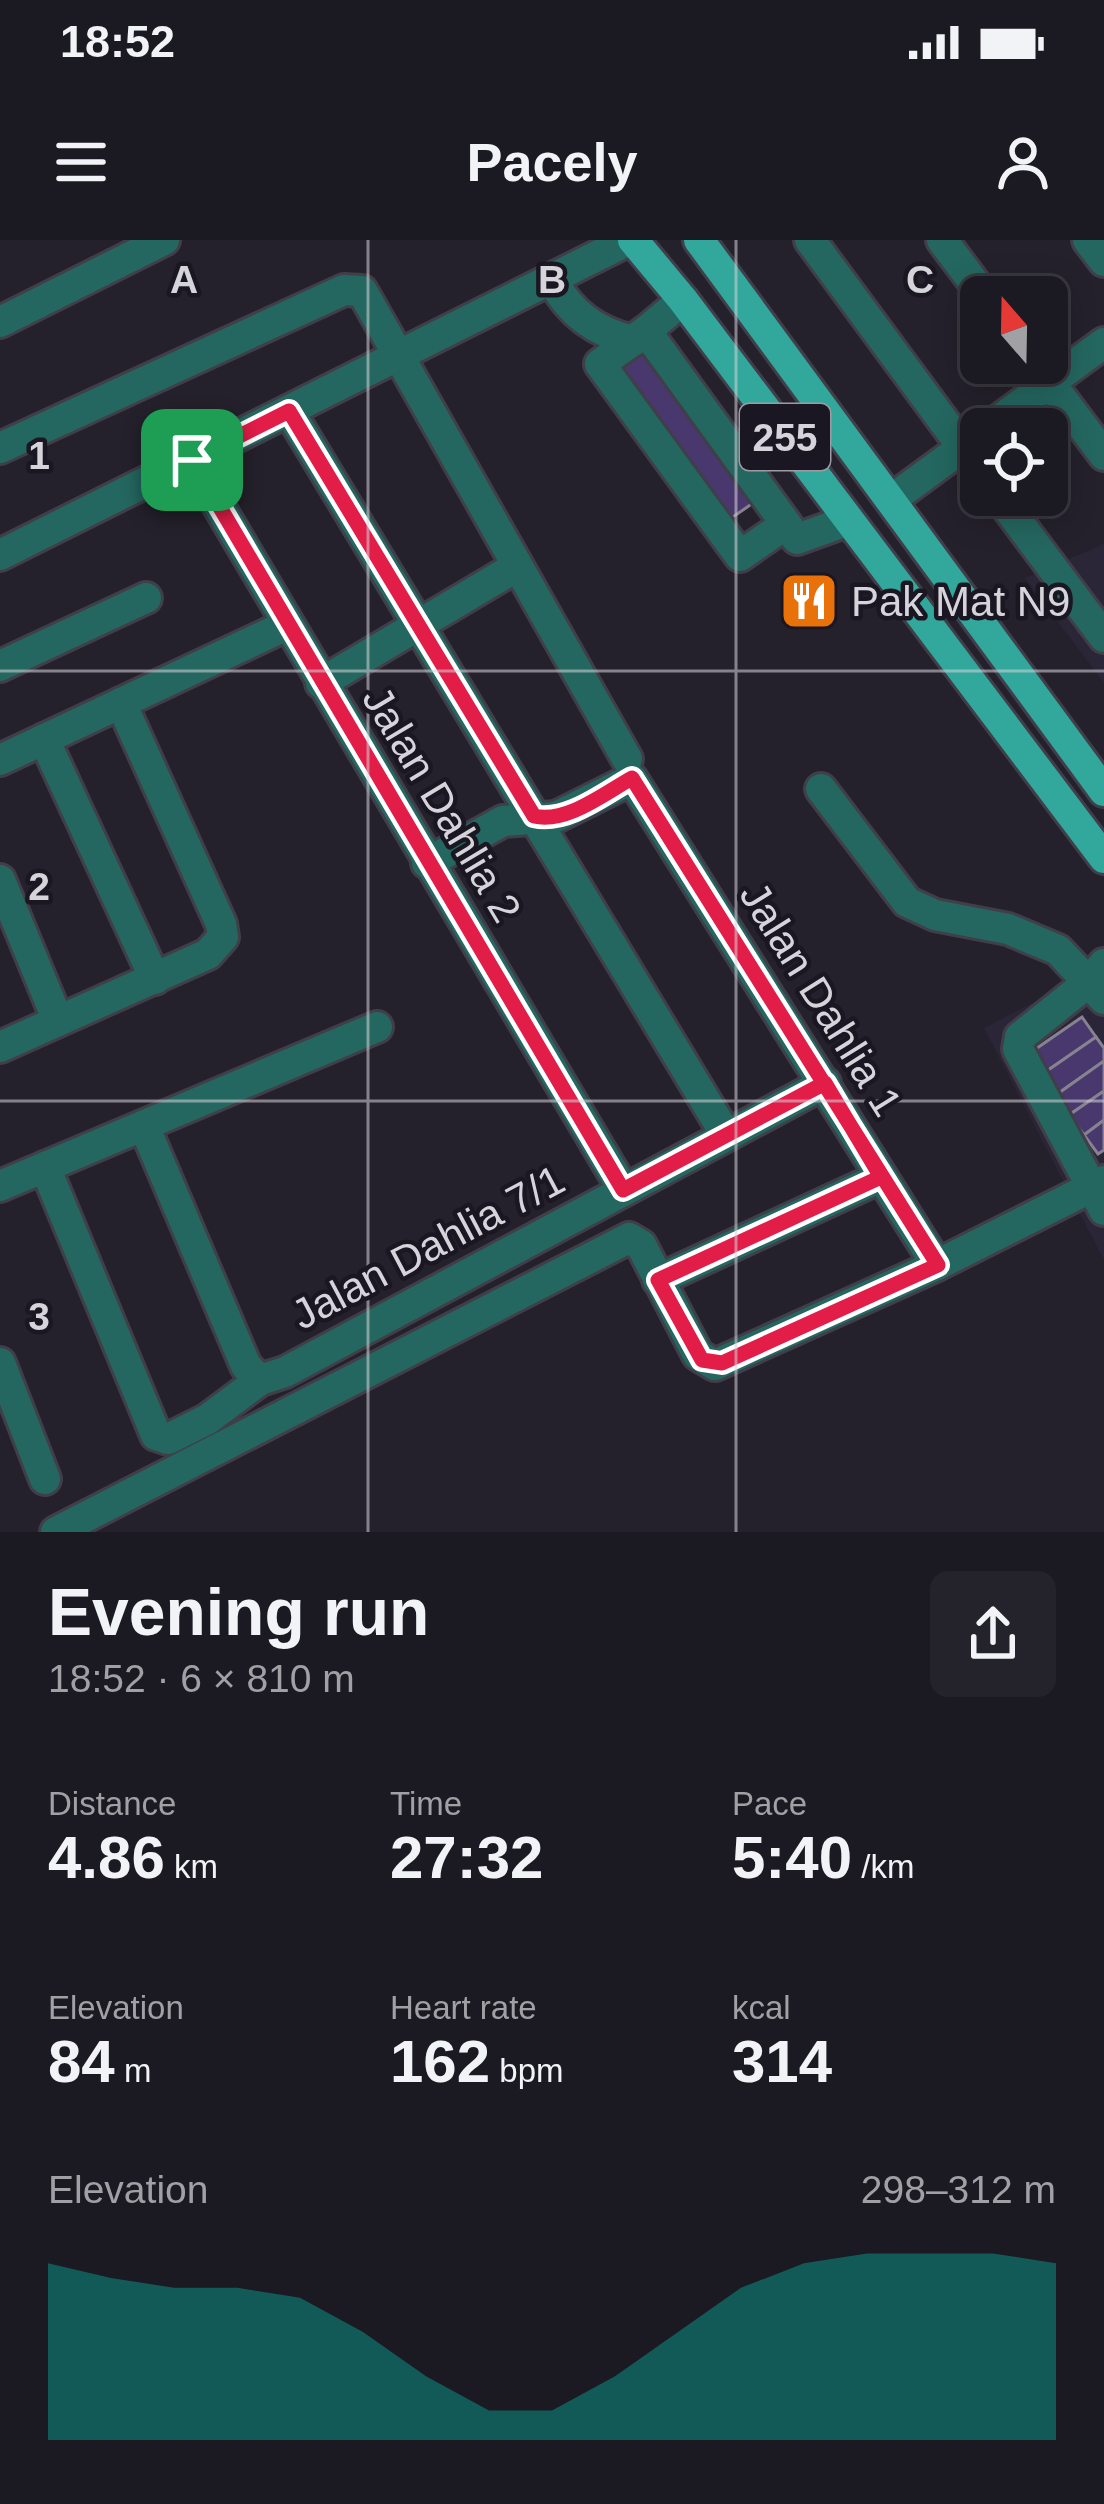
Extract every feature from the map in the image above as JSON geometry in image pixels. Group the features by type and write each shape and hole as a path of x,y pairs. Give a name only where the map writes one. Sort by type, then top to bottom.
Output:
{"main road":[{"name":"255","path":"631,240 683,300 1104,858"},
{"name":"255","path":"699,240 1104,791"}],"street":[{"path":"0,322 164,240"},
{"path":"0,555 631,240"},
{"path":"809,240 960,423"},
{"path":"942,240 969,276"},
{"path":"1088,240 1104,261"},
{"path":"552,280 584,321 639,336 797,539 848,521"},
{"name":"Jalan Dahlia 1","path":"0,448 344,290 362,291 629,769 938,1265"},
{"path":"683,300 600,364 740,556 785,524"},
{"path":"1068,360 1104,343"},
{"path":"1011,408 1032,384"},
{"path":"1050,384 1104,455"},
{"path":"289,411 726,1135"},
{"path":"891,500 960,456"},
{"name":"Jalan Dahlia 2","path":"192,460 623,1190"},
{"path":"1014,516 1104,637"},
{"path":"321,683 516,568"},
{"path":"0,666 146,598"},
{"path":"0,760 287,625"},
{"path":"0,1047 155,979 219,945 221,924 121,703"},
{"path":"44,740 155,979"},
{"path":"428,863 503,821 569,812 629,769"},
{"path":"56,1532 629,1238 641,1245 698,1355 716,1365 1099,1193 1018,1049 1020,1036 1099,981 1058,950 1008,929 934,915 907,902 821,789"},
{"path":"0,880 58,1021"},
{"path":"0,1186 377,1027"},
{"name":"Jalan Dahlia 7/1","path":"45,1167 156,1435 168,1438 260,1379 285,1372 825,1083"},
{"path":"144,1126 246,1366 260,1379"},
{"path":"658,1280 881,1177"},
{"path":"0,1363 45,1479"}],"shaded area":[{"path":"1104,544 1104,683 1025,578"},
{"path":"1104,966 1104,1260 984,1028"}],"building":[{"path":"640,342 756,501 727,521 612,363"},
{"path":"1082,1017 1096,1037 1041,1075 1027,1055"},
{"path":"1096,1037 1104,1048 1104,1061 1056,1095 1041,1075"},
{"path":"1104,1061 1104,1091 1069,1115 1056,1095"},
{"path":"1104,1091 1104,1120 1084,1135 1069,1115"},
{"path":"1104,1120 1104,1150 1098,1154 1084,1135"}],"place":[{"name":"Pak Mat N9","path":"809,601"}],"route":[{"path":"192,460 289,411 534,816 544,819 569,812 632,778 825,1083 881,1177 938,1265 722,1363 702,1360 658,1280 881,1177 825,1083 623,1190 192,460"}]}
